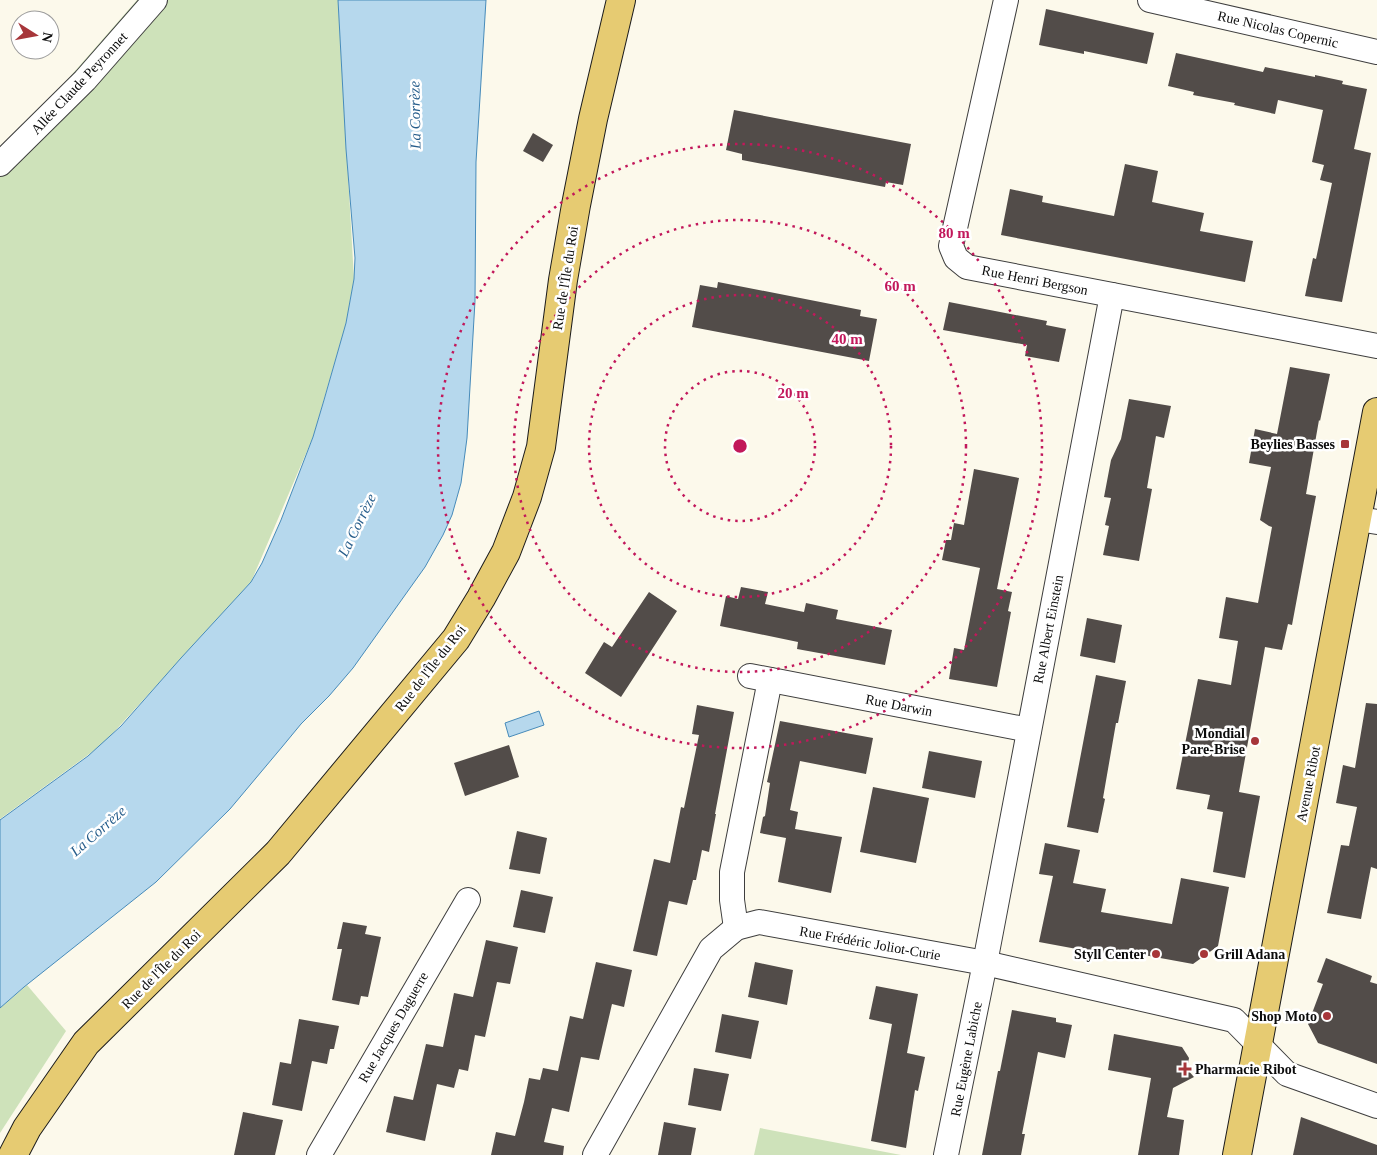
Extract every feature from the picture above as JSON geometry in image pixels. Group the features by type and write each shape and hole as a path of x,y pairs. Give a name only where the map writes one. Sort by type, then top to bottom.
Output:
{"main road":[{"name":"Rue de l'Île du Roi","path":"13,1155 27,1128 86,1042 278,853 456,639 506,552 527,497 541,447 563,280 576,205 593,119 621,0"},
{"name":"Avenue Ribot","path":"1237,1155 1257,1045 1367,520 1377,412"}],"street":[{"name":"Allée Claude Peyronnet","path":"0,164 85,80 155,0"},
{"name":"Rue Henri Bergson","path":"1006,0 951,246 956,258 967,267 1377,346"},
{"name":"Rue Nicolas Copernic","path":"1150,0 1377,52"},
{"name":"Rue Albert Einstein","path":"985,964 1112,295"},
{"name":"Rue Darwin","path":"736,928 732,900 732,872 760,678 1029,730"},
{"name":"Rue Jacques Daguerre","path":"319,1155 468,900"},
{"name":"Rue Frédéric Joliot-Curie","path":"594,1155 711,949 736,928 759,922 985,964 1234,1020 1287,1074 1377,1106"},
{"name":"Rue Eugène Labiche","path":"946,1155 985,964"}],"green space":[{"path":"137,0 338,0 354,279 346,323 313,437 251,582 103,744 0,819 0,154"},
{"path":"27,985 66,1031 0,1133 0,1008"},
{"path":"760,1128 901,1155 754,1155"}],"water":[{"name":"La Corrèze","path":"338,0 486,0 476,162 475,301 467,438 461,483 452,515 425,567 353,668 301,724 230,809 156,882 0,1008 0,820 88,756 121,726 251,582 262,563 281,520 313,437 346,323 354,279 355,258 346,149"},
{"path":"539,711 544,725 509,737 505,723"}],"building":[{"path":"1046,9 1154,33 1147,64 1084,51 1084,54 1039,45"},
{"path":"1176,53 1263,72 1265,67 1315,77 1315,75 1343,81 1342,84 1367,89 1354,149 1371,153 1342,302 1305,296 1313,258 1316,259 1332,183 1320,180 1324,165 1312,162 1323,110 1278,100 1275,114 1234,105 1235,103 1193,95 1194,92 1168,86"},
{"path":"734,110 911,144 903,185 886,182 885,187 742,160 742,154 726,150"},
{"path":"533,133 553,145 543,162 523,151"},
{"path":"1125,164 1158,171 1152,202 1204,213 1200,231 1253,241 1245,282 1001,235 1010,189 1043,196 1042,202 1114,216"},
{"path":"718,282 861,310 860,316 877,319 869,361 692,327 700,285 717,288"},
{"path":"949,302 1047,321 1046,325 1066,329 1059,362 1025,356 1027,345 943,330"},
{"path":"1290,367 1330,374 1319,420 1306,494 1316,496 1292,625 1288,624 1282,650 1265,647 1239,792 1260,796 1245,878 1213,872 1223,812 1207,809 1210,795 1176,789 1198,679 1231,685 1238,641 1219,638 1226,597 1258,603 1272,527 1260,520 1271,467 1249,463 1255,429 1277,434"},
{"path":"1129,399 1171,406 1164,438 1156,436 1147,488 1152,489 1139,561 1103,555 1109,526 1105,525 1111,498 1104,497 1111,460 1121,439"},
{"path":"974,469 1019,478 997,589 1012,592 1008,611 1011,612 997,687 949,679 954,648 964,650 980,568 942,560 946,540 951,540 954,523 964,525"},
{"path":"741,587 768,592 765,604 804,612 806,603 838,610 836,619 892,630 885,665 797,649 798,642 720,626 726,596 738,599"},
{"path":"649,592 677,611 621,697 585,673 604,642 612,647"},
{"path":"1087,618 1122,625 1115,663 1080,656"},
{"path":"1096,675 1126,681 1118,723 1116,723 1098,833 1067,827"},
{"path":"1366,703 1377,704 1377,869 1371,867 1361,919 1327,913 1341,845 1349,846 1357,807 1336,803 1343,765 1355,768"},
{"path":"697,705 734,712 709,852 702,850 696,880 693,880 687,905 669,901 657,956 633,951 654,859 670,863 681,807 684,808 699,735 692,734"},
{"path":"780,721 873,738 866,774 800,761 790,810 798,812 795,829 842,837 831,893 778,882 786,838 760,833 763,817 765,816 770,783 767,782"},
{"path":"509,745 519,777 465,796 454,763"},
{"path":"929,751 982,761 975,798 922,788"},
{"path":"873,787 929,798 916,863 860,852"},
{"path":"517,831 547,838 540,874 509,869"},
{"path":"1045,843 1080,850 1073,883 1106,889 1101,912 1172,924 1181,878 1229,887 1218,946 1193,964 1122,951 1120,957 1039,942 1053,876 1039,874"},
{"path":"521,890 553,897 545,933 513,927"},
{"path":"343,922 367,926 365,934 381,937 368,997 361,996 359,1005 332,1000 342,949 337,949"},
{"path":"486,940 518,947 510,984 497,982 485,1037 475,1035 468,1071 459,1069 454,1088 437,1084 425,1141 386,1132 394,1096 413,1100 426,1044 443,1047 454,993 473,997"},
{"path":"1326,958 1372,976 1370,982 1377,984 1377,1064 1318,1043 1308,1024 1323,984 1317,982"},
{"path":"596,962 632,970 624,1007 612,1004 599,1060 581,1057 569,1112 552,1108 544,1142 564,1146 563,1155 491,1155 496,1132 515,1136 529,1078 540,1080 543,1068 558,1071 570,1016 583,1019"},
{"path":"755,962 793,970 787,1005 748,997"},
{"path":"876,986 918,994 907,1053 925,1057 918,1091 915,1090 906,1148 871,1141 892,1024 869,1019"},
{"path":"1012,1010 1056,1018 1056,1022 1072,1025 1065,1058 1038,1052 1022,1134 1025,1134 1021,1155 982,1155 998,1071 1000,1071"},
{"path":"722,1014 759,1021 751,1059 715,1052"},
{"path":"299,1019 339,1026 334,1049 330,1049 327,1064 312,1061 302,1111 272,1105 280,1062 291,1064"},
{"path":"1114,1034 1182,1047 1189,1058 1187,1069 1194,1077 1173,1088 1167,1117 1184,1120 1179,1155 1138,1155 1151,1078 1108,1070"},
{"path":"694,1068 729,1074 721,1111 688,1105"},
{"path":"243,1112 283,1120 275,1155 234,1155"},
{"path":"1301,1117 1377,1145 1377,1155 1293,1155"},
{"path":"664,1122 696,1128 691,1155 658,1155"}],"place":[{"name":"Beylies Basses","path":"1345,444"},
{"name":"Mondial Pare-Brise","path":"1255,741"},
{"name":"Styll Center","path":"1156,954"},
{"name":"Grill Adana","path":"1204,954"},
{"name":"Shop Moto","path":"1327,1016"},
{"name":"Pharmacie Ribot","path":"1185,1069"}]}
